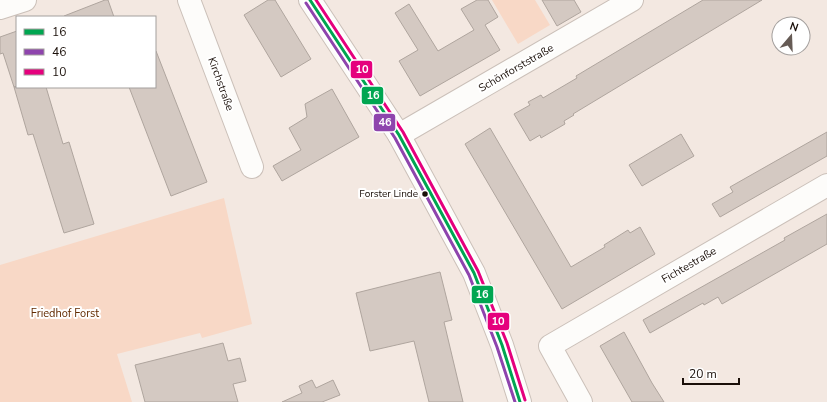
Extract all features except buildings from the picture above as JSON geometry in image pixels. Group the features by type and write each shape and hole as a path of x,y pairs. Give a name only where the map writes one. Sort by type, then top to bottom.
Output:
{"street":[{"path":"0,8 24,0"},
{"name":"Kirchstraße","path":"190,0 252,167"},
{"path":"310,0 399,136 474,273 502,345 520,402"},
{"name":"Schönforststraße","path":"399,136 632,0"},
{"name":"Fichtestraße","path":"581,402 550,346 827,185"}],"green space":[{"path":"492,0 535,0 550,25 518,44"},
{"name":"Friedhof Forst","path":"224,198 252,324 202,338 200,333 117,354 132,402 0,402 0,265"}],"transit line":[{"name":"16","path":"310,0 399,135 474,273 502,345 520,402"},
{"name":"10","path":"316,0 403,132 478,271 507,343 525,400"},
{"name":"46","path":"306,3 395,138 469,275 497,347 515,402"}],"place":[{"name":"Forster Linde","path":"425,194"}]}
